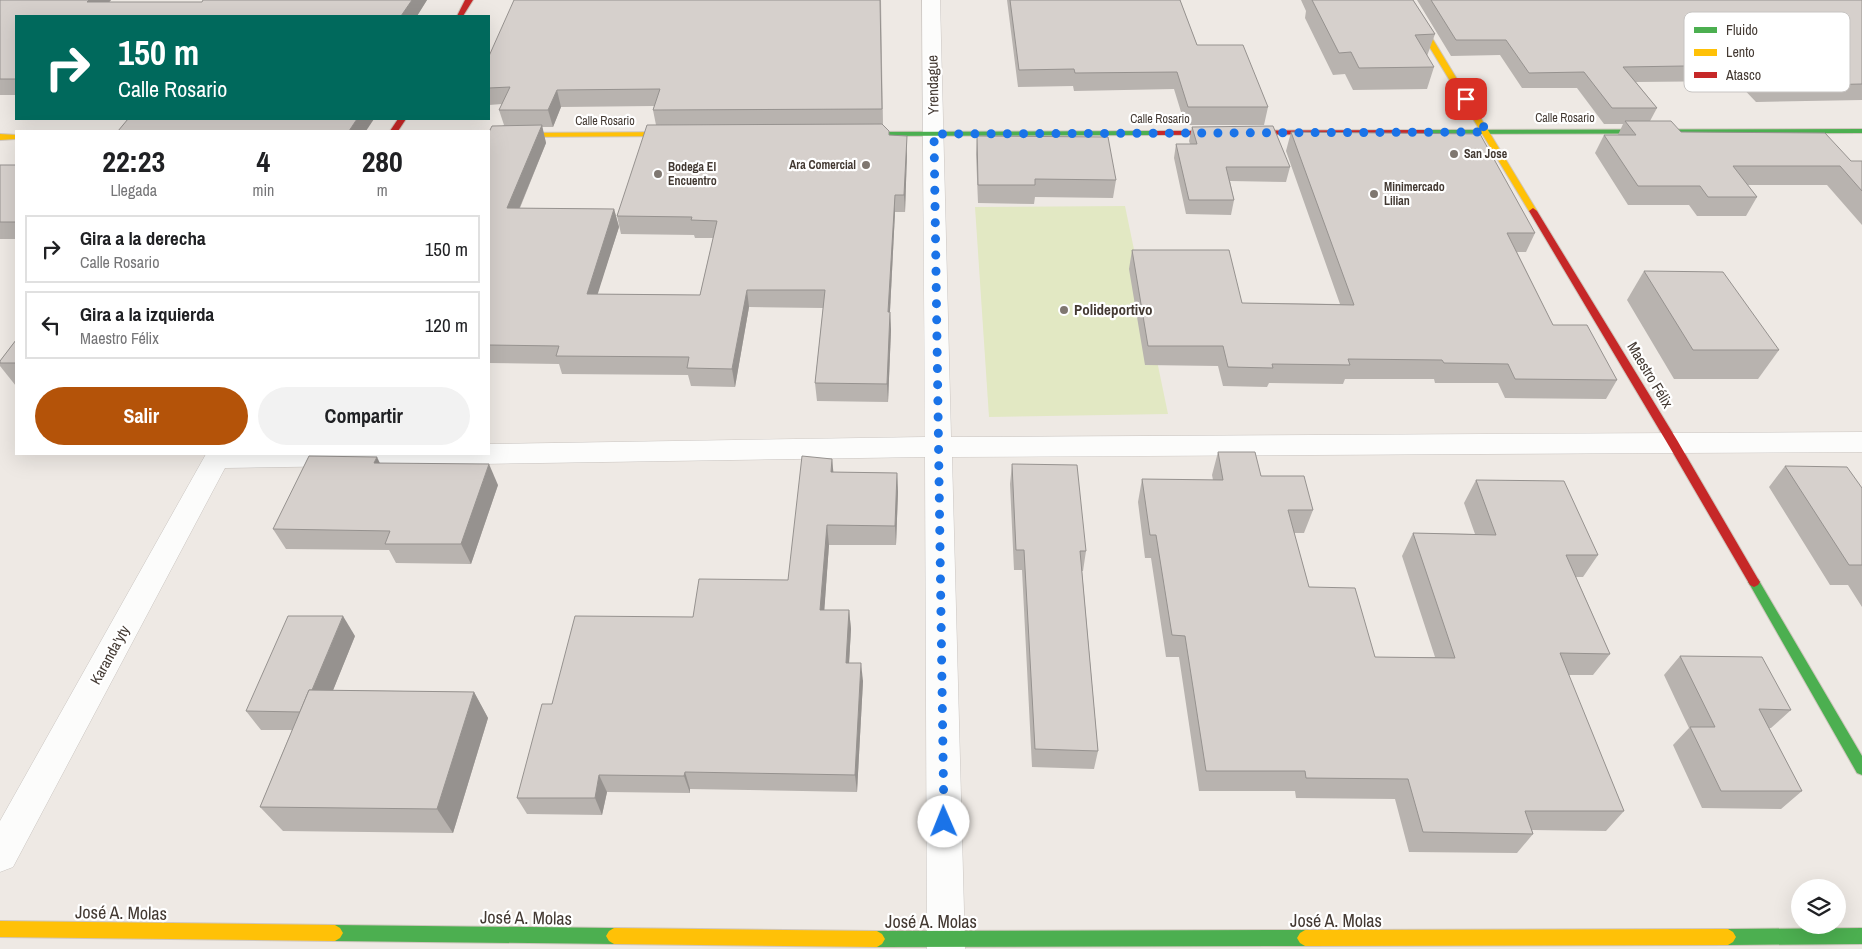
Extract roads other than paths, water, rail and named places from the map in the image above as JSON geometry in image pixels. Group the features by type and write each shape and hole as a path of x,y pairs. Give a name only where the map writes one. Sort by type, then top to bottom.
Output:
{"street":[{"path":"461,15 469,0"},
{"name":"Yrendague","path":"931,0 946,945"},
{"name":"Maestro Félix","path":"1405,0 1487,132 1673,443 1862,769"},
{"name":"Calle Rosario","path":"845,134 1862,131"},
{"name":"Calle Rosario","path":"490,135 696,134"},
{"path":"0,137 15,137"},
{"path":"490,453 938,447 1862,442"},
{"path":"218,456 298,455"},
{"name":"Karanda'yty","path":"0,855 218,456"},
{"name":"José A. Molas","path":"0,930 946,945 1862,936"}],"place":[{"name":"San Jose","path":"1454,154"},
{"name":"Ara Comercial","path":"866,165"},
{"name":"Bodega El Encuentro","path":"658,174"},
{"name":"Minimercado Lilian","path":"1374,194"},
{"name":"Polideportivo","path":"1064,310"}]}
